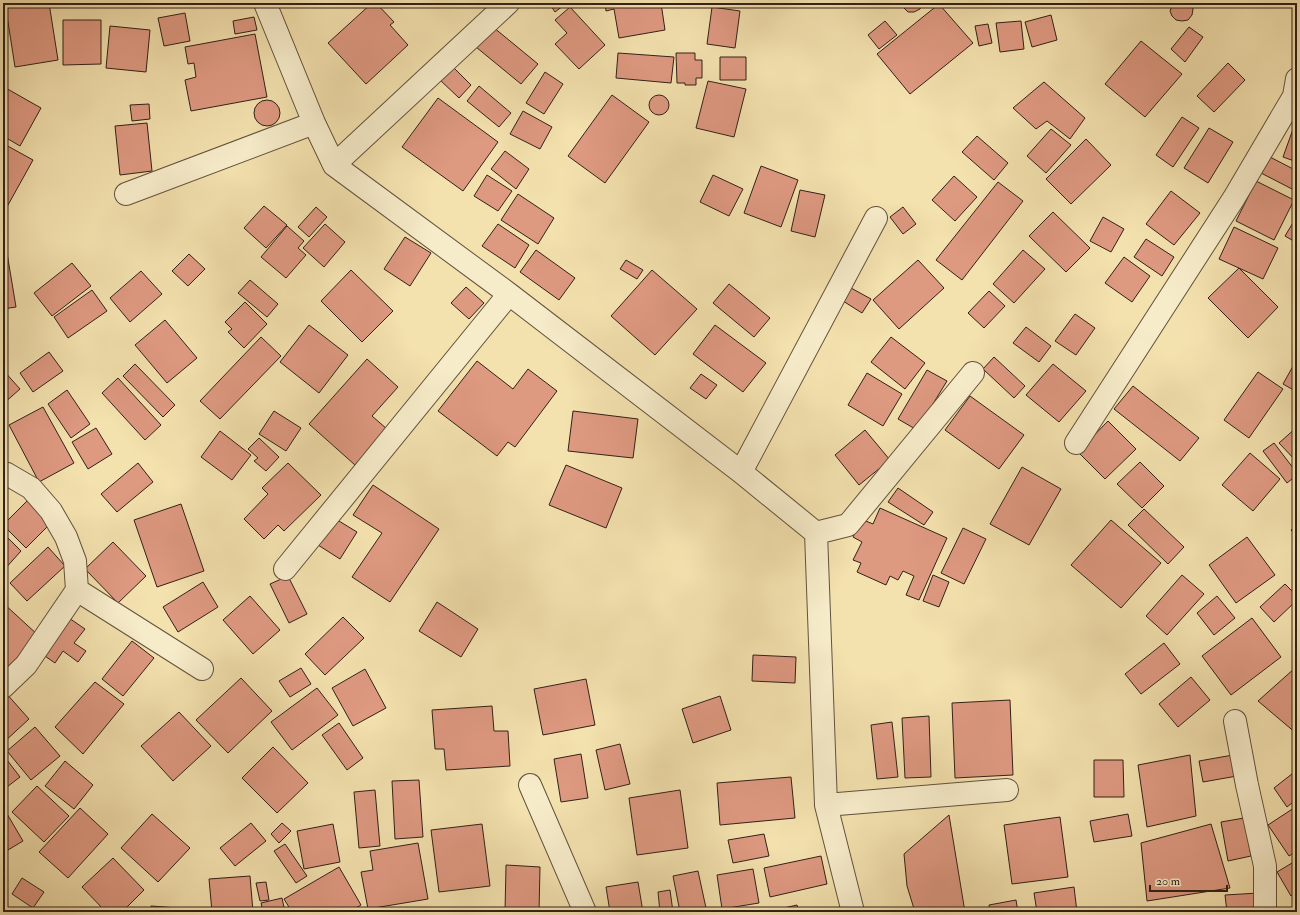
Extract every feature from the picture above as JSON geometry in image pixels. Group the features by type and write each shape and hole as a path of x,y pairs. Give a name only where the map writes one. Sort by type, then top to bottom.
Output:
{"street":[{"path":"265,3 314,123 334,165 509,294 741,472 816,533 826,805 853,912"},
{"path":"334,165 508,3"},
{"path":"1076,444 1234,198 1296,90"},
{"path":"126,194 314,123"},
{"path":"741,472 876,218"},
{"path":"284,569 509,294"},
{"path":"816,533 848,525 973,373"},
{"path":"3,473 31,488 51,511 66,537 75,560 77,590 26,665 3,687"},
{"path":"77,590 202,669"},
{"path":"1235,721 1247,785 1265,866 1265,912"},
{"path":"530,785 585,912"},
{"path":"826,805 1007,790"}],"building":[{"path":"5,3 49,3 58,60 15,67"},
{"path":"372,3 376,3 394,22 390,25 408,45 366,84 328,43"},
{"path":"549,3 561,3 563,6 555,12"},
{"path":"605,3 661,3 665,30 619,38 614,9 606,11"},
{"path":"903,3 922,4 920,9 914,12 908,12 904,8"},
{"path":"1173,3 1191,3 1193,9 1192,15 1188,20 1176,20 1172,16 1170,11"},
{"path":"1258,3 1275,3 1274,7"},
{"path":"939,4 973,43 910,94 877,54"},
{"path":"570,7 605,45 579,69 555,44 567,33 555,20"},
{"path":"712,7 740,11 735,48 707,44"},
{"path":"185,13 190,41 164,46 158,18"},
{"path":"1051,15 1057,40 1032,47 1025,22"},
{"path":"254,17 257,30 235,34 233,21"},
{"path":"63,20 101,20 101,64 63,65"},
{"path":"885,21 897,35 879,49 868,35"},
{"path":"1021,21 1024,49 1000,52 996,23"},
{"path":"988,24 992,43 979,46 975,26"},
{"path":"110,26 150,30 146,72 106,68"},
{"path":"493,27 538,64 521,84 476,47"},
{"path":"1189,27 1203,37 1185,62 1171,49"},
{"path":"255,34 267,97 191,111 185,80 196,77 194,63 188,64 185,47"},
{"path":"1141,41 1182,74 1145,117 1105,84"},
{"path":"618,53 674,57 671,83 616,78"},
{"path":"676,53 695,53 695,60 702,60 702,78 696,78 696,85 677,83"},
{"path":"720,57 746,57 746,80 720,80"},
{"path":"1228,63 1245,80 1214,112 1197,96"},
{"path":"452,66 471,85 459,98 439,79"},
{"path":"545,72 563,84 544,114 526,103"},
{"path":"708,81 746,89 734,137 696,128"},
{"path":"1044,82 1085,118 1070,139 1047,121 1036,129 1013,108"},
{"path":"479,86 511,113 499,127 467,101"},
{"path":"4,87 41,108 20,146 3,136"},
{"path":"612,95 649,122 605,183 568,156"},
{"path":"659,95 666,98 669,105 666,112 659,115 652,112 649,105 652,98"},
{"path":"438,98 498,142 463,191 402,147"},
{"path":"267,100 276,104 280,113 276,122 267,126 258,122 254,113 258,104"},
{"path":"149,104 150,119 132,121 130,105"},
{"path":"523,111 552,127 540,149 510,134"},
{"path":"1182,117 1199,128 1173,167 1156,155"},
{"path":"1297,118 1297,162 1283,157"},
{"path":"147,123 152,171 120,175 115,126"},
{"path":"1209,128 1233,142 1208,183 1184,168"},
{"path":"1051,129 1071,145 1046,173 1027,156"},
{"path":"977,136 1008,163 994,180 962,152"},
{"path":"1086,139 1111,165 1071,204 1046,179"},
{"path":"4,144 33,160 3,214 3,147"},
{"path":"505,151 529,169 516,189 491,169"},
{"path":"1270,157 1297,171 1297,180 1292,189 1261,173"},
{"path":"761,166 798,180 781,227 744,213"},
{"path":"487,175 512,191 498,211 474,196"},
{"path":"713,175 743,189 729,216 700,202"},
{"path":"954,176 977,197 955,221 932,200"},
{"path":"1256,181 1294,200 1274,240 1236,221"},
{"path":"998,182 1023,201 962,280 936,260"},
{"path":"800,190 825,195 815,237 791,231"},
{"path":"1171,191 1200,213 1174,245 1146,224"},
{"path":"518,194 554,218 538,244 501,220"},
{"path":"264,206 287,225 266,248 244,228"},
{"path":"316,207 327,217 309,237 298,227"},
{"path":"903,207 916,224 903,234 890,217"},
{"path":"1053,212 1090,248 1066,272 1029,236"},
{"path":"1297,216 1297,243 1285,236"},
{"path":"1103,217 1124,229 1111,252 1090,241"},
{"path":"325,224 345,242 324,267 303,248"},
{"path":"498,224 529,245 515,268 482,246"},
{"path":"287,226 304,241 298,248 306,255 286,278 261,257"},
{"path":"1234,227 1278,248 1263,279 1219,259"},
{"path":"405,237 431,253 410,286 384,269"},
{"path":"1146,239 1174,257 1162,276 1134,257"},
{"path":"536,250 575,278 559,300 520,272"},
{"path":"1023,250 1045,269 1014,303 993,284"},
{"path":"7,253 16,307 3,309 3,254"},
{"path":"189,254 205,269 188,286 172,271"},
{"path":"1124,257 1150,276 1132,302 1105,283"},
{"path":"626,260 643,270 637,279 620,269"},
{"path":"918,260 944,288 899,329 873,300"},
{"path":"72,263 91,286 52,316 34,293"},
{"path":"1239,268 1278,307 1248,338 1208,298"},
{"path":"351,270 393,311 362,342 321,301"},
{"path":"652,270 697,309 655,355 611,316"},
{"path":"141,271 162,294 130,322 110,298"},
{"path":"250,280 278,304 267,317 238,293"},
{"path":"729,284 770,318 754,337 713,303"},
{"path":"466,287 484,303 469,319 451,303"},
{"path":"851,288 871,299 862,313 843,301"},
{"path":"92,290 107,311 68,338 54,317"},
{"path":"989,291 1005,306 984,328 968,313"},
{"path":"245,302 267,324 244,348 228,332 232,329 225,322"},
{"path":"1075,314 1095,328 1076,355 1055,341"},
{"path":"165,320 197,358 167,383 135,345"},
{"path":"309,325 348,355 319,393 280,362"},
{"path":"715,325 766,363 743,392 693,354"},
{"path":"1026,327 1051,346 1039,362 1013,343"},
{"path":"261,337 281,356 220,419 200,401"},
{"path":"891,337 925,363 905,389 871,362"},
{"path":"49,352 63,371 33,392 20,373"},
{"path":"994,357 1025,386 1014,398 983,369"},
{"path":"367,359 398,387 372,416 387,429 355,465 309,424"},
{"path":"1297,359 1297,392 1283,384"},
{"path":"477,361 513,389 528,369 557,391 515,447 508,442 497,456 438,411"},
{"path":"135,364 175,405 163,417 123,376"},
{"path":"1053,364 1086,391 1059,422 1026,395"},
{"path":"3,370 20,389 3,404"},
{"path":"927,370 947,381 917,430 898,419"},
{"path":"1258,372 1283,389 1249,438 1224,420"},
{"path":"867,373 902,394 883,426 848,405"},
{"path":"701,374 717,385 706,399 690,388"},
{"path":"118,378 161,425 145,440 102,393"},
{"path":"1133,386 1199,438 1180,461 1114,409"},
{"path":"67,390 90,424 71,438 48,404"},
{"path":"970,396 1024,435 999,469 945,430"},
{"path":"43,407 74,463 39,482 9,425"},
{"path":"274,411 301,428 286,451 259,434"},
{"path":"573,411 638,419 633,458 568,451"},
{"path":"1108,421 1136,449 1105,479 1078,452"},
{"path":"1297,427 1297,462 1279,443"},
{"path":"96,428 112,454 88,469 72,442"},
{"path":"865,430 890,460 859,485 835,455"},
{"path":"220,431 251,455 232,480 201,457"},
{"path":"259,438 279,457 266,471 254,461 258,458 248,449"},
{"path":"1274,443 1297,473 1297,475 1287,483 1263,451"},
{"path":"1250,453 1280,479 1253,511 1222,485"},
{"path":"1140,462 1164,486 1142,508 1117,484"},
{"path":"138,463 153,482 117,512 101,494"},
{"path":"288,463 321,495 284,531 278,525 264,539 244,519 268,494 262,488"},
{"path":"566,465 622,488 606,528 549,505"},
{"path":"1022,467 1061,489 1029,545 990,524"},
{"path":"373,485 439,529 390,602 352,577 382,533 353,515"},
{"path":"898,488 933,512 924,525 888,502"},
{"path":"28,500 51,523 26,548 3,525"},
{"path":"181,504 204,571 157,587 134,520"},
{"path":"880,508 947,538 919,600 906,595 914,576 903,571 898,580 890,576 886,585 857,572 861,563 853,560 862,542 853,537 861,519 873,524"},
{"path":"1144,509 1184,547 1168,564 1128,525"},
{"path":"334,518 357,532 340,559 318,545"},
{"path":"1111,520 1161,563 1121,608 1071,565"},
{"path":"1297,526 1297,537 1291,530"},
{"path":"963,528 986,539 964,584 941,573"},
{"path":"7,537 21,551 3,571 3,541"},
{"path":"1247,537 1275,575 1236,603 1209,565"},
{"path":"113,542 146,576 118,603 85,569"},
{"path":"48,547 65,566 27,601 10,583"},
{"path":"933,575 949,582 939,607 923,601"},
{"path":"1182,575 1204,594 1167,635 1146,616"},
{"path":"288,576 307,614 289,623 270,584"},
{"path":"203,582 218,607 178,632 163,607"},
{"path":"1285,584 1297,596 1297,600 1274,622 1260,607"},
{"path":"250,596 280,630 253,654 223,620"},
{"path":"1217,596 1235,618 1214,635 1197,613"},
{"path":"437,602 478,629 461,657 419,631"},
{"path":"3,603 39,636 3,675"},
{"path":"343,617 364,638 325,675 305,654"},
{"path":"69,618 85,629 74,643 86,651 78,662 63,651 55,663 42,654"},
{"path":"1252,618 1281,657 1231,695 1202,656"},
{"path":"132,641 154,658 123,696 102,679"},
{"path":"1164,643 1180,664 1141,694 1125,674"},
{"path":"753,655 796,657 795,683 752,681"},
{"path":"301,668 311,684 290,697 279,681"},
{"path":"1295,668 1297,670 1297,734 1258,701"},
{"path":"365,669 386,708 353,726 332,688"},
{"path":"1191,677 1210,700 1178,727 1159,704"},
{"path":"241,678 272,711 228,753 196,720"},
{"path":"586,679 595,725 543,735 534,689"},
{"path":"95,682 124,704 83,754 55,727"},
{"path":"317,688 338,715 292,750 271,722"},
{"path":"5,692 29,719 3,743 3,694"},
{"path":"720,696 731,730 693,743 682,709"},
{"path":"1010,700 1013,775 955,778 952,703"},
{"path":"492,706 494,731 508,731 510,766 446,770 444,749 435,749 432,710"},
{"path":"179,712 211,746 173,781 141,746"},
{"path":"929,716 931,777 905,778 902,718"},
{"path":"892,722 898,777 877,779 871,725"},
{"path":"339,723 363,758 347,770 322,735"},
{"path":"35,727 60,756 31,780 7,751"},
{"path":"620,744 630,784 605,790 596,750"},
{"path":"273,747 308,783 277,813 242,778"},
{"path":"581,754 588,798 561,802 554,759"},
{"path":"1190,755 1196,816 1147,827 1138,765"},
{"path":"1233,755 1237,776 1203,782 1199,761"},
{"path":"7,760 20,777 3,790 3,763"},
{"path":"1094,760 1123,760 1124,797 1094,797"},
{"path":"65,761 93,785 74,809 45,786"},
{"path":"1297,770 1297,799 1287,807 1274,788"},
{"path":"791,777 795,818 720,825 717,783"},
{"path":"419,780 423,837 395,839 392,781"},
{"path":"37,786 69,816 44,842 12,812"},
{"path":"375,790 380,846 359,848 354,792"},
{"path":"680,790 688,848 637,855 629,798"},
{"path":"1297,806 1297,851 1289,856 1268,825"},
{"path":"3,807 23,841 3,853"},
{"path":"80,808 108,834 68,878 39,852"},
{"path":"152,814 190,848 158,882 121,848"},
{"path":"1128,814 1132,836 1094,842 1090,821"},
{"path":"949,815 965,912 915,912 907,886 904,854"},
{"path":"1060,817 1068,877 1012,884 1004,825"},
{"path":"1244,818 1251,856 1228,861 1221,822"},
{"path":"251,823 266,841 235,866 220,848"},
{"path":"282,823 291,831 279,843 271,834"},
{"path":"333,824 340,862 304,869 297,831"},
{"path":"482,824 490,886 439,892 431,830"},
{"path":"1211,824 1230,888 1147,901 1141,843"},
{"path":"764,834 769,856 733,863 728,840"},
{"path":"418,843 428,899 368,909 361,872 373,870 370,851"},
{"path":"285,844 307,876 296,883 274,851"},
{"path":"821,856 827,884 770,897 764,868"},
{"path":"113,858 144,890 122,912 106,912 82,887"},
{"path":"1297,860 1297,892 1291,896 1277,872"},
{"path":"506,865 540,867 539,912 505,912"},
{"path":"339,867 361,905 349,912 292,912 284,899"},
{"path":"753,869 759,903 722,909 717,875"},
{"path":"698,871 706,908 680,912 673,876"},
{"path":"250,876 253,912 212,912 209,879"},
{"path":"22,878 44,892 33,908 12,894"},
{"path":"266,882 269,900 260,901 256,883"},
{"path":"638,882 643,912 610,912 606,887"},
{"path":"1074,887 1077,912 1037,912 1034,893"},
{"path":"670,890 673,912 660,912 658,892"},
{"path":"1259,893 1260,912 1227,912 1225,895"},
{"path":"282,898 285,912 263,912 261,903"},
{"path":"1016,900 1018,912 990,912 989,905"},
{"path":"797,905 799,912 766,912"},
{"path":"151,906 204,910 204,912 151,912"}]}
